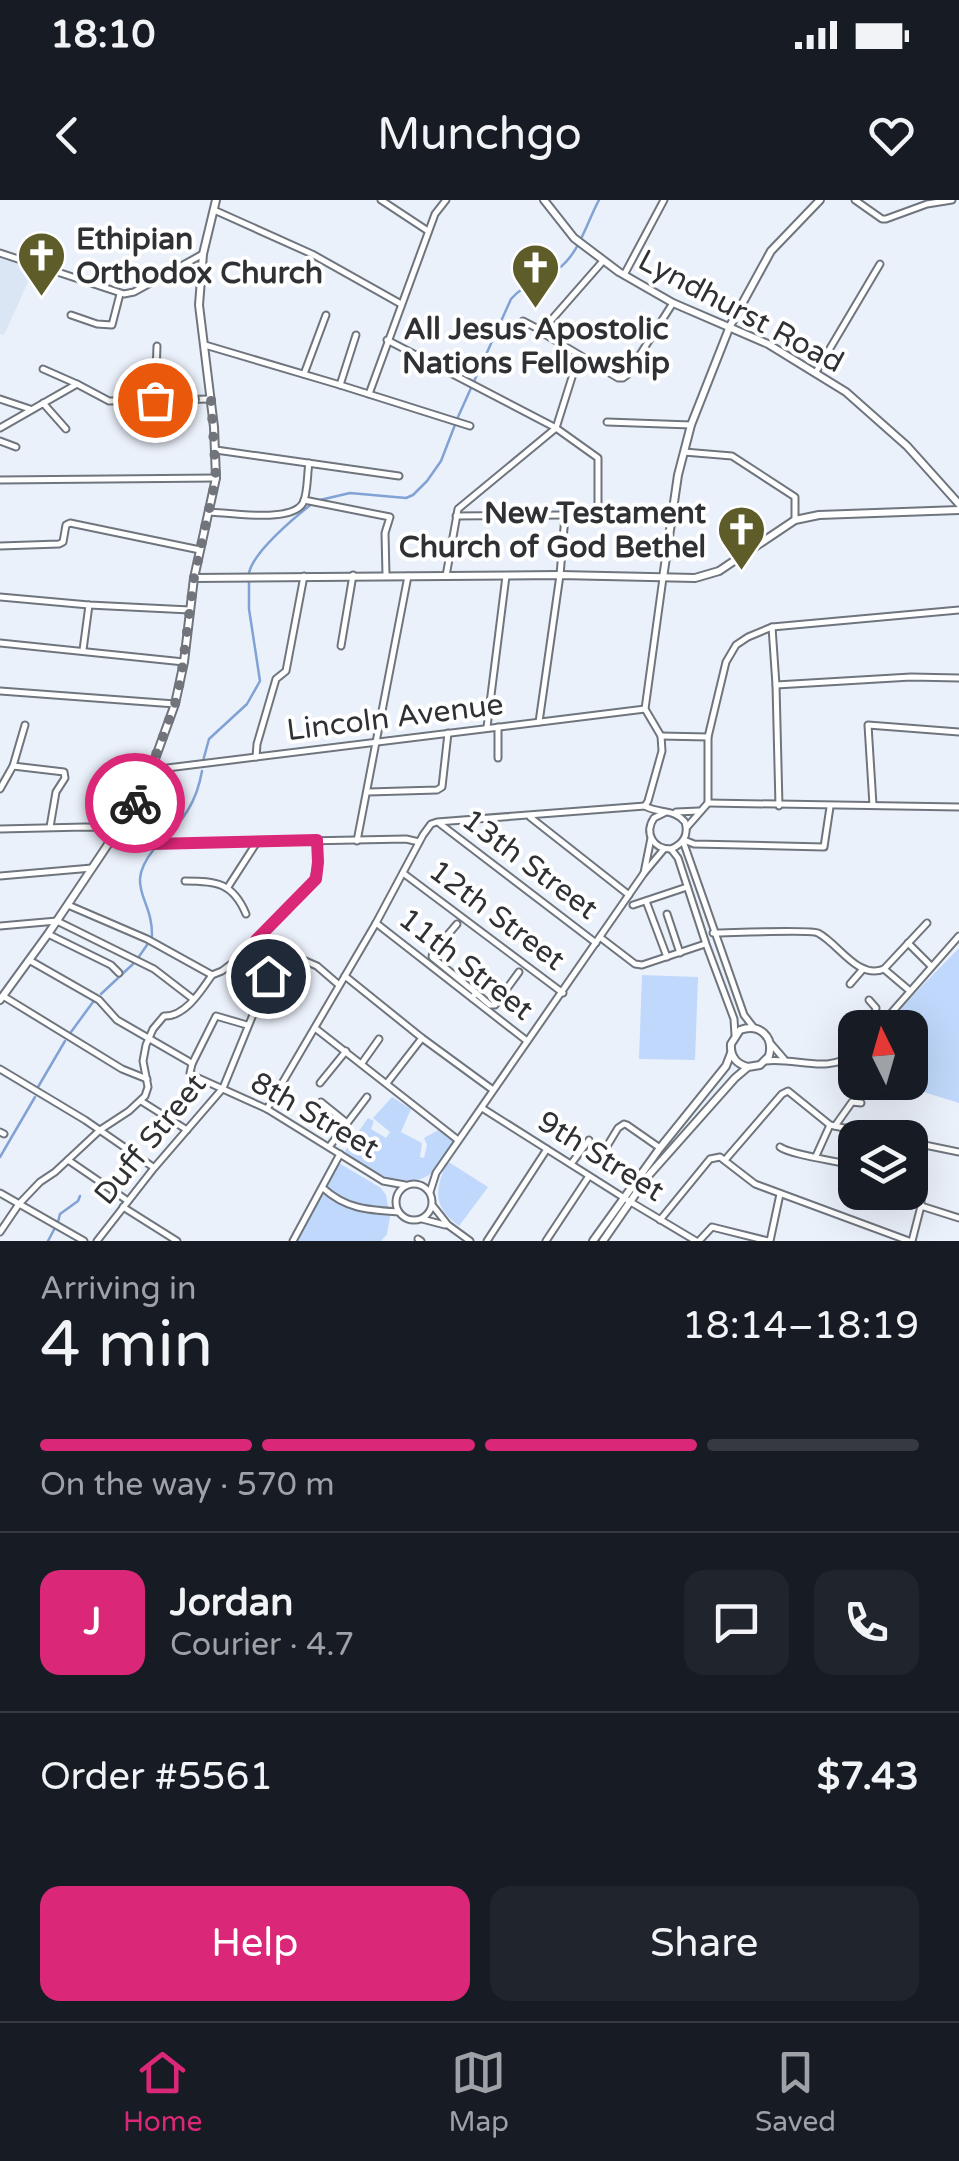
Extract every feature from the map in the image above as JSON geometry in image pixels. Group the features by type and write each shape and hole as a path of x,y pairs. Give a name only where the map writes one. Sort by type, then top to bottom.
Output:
{"street":[{"path":"147,1080 2,998 120,828 151,770 175,704 194,578 216,478 211,399 198,305 203,254 216,200"},
{"path":"381,200 428,231"},
{"path":"369,394 428,231 446,200"},
{"name":"Lyndhurst Road","path":"544,200 574,238 602,261 673,302 768,344 846,392 931,471 959,507"},
{"path":"624,274 664,200"},
{"path":"735,1035 734,1018 678,858 668,848 656,845 650,834 646,807 662,751 661,736 645,708 678,475 691,425 730,326 771,251 820,200"},
{"path":"855,200 886,219 927,204 952,200"},
{"path":"214,210 312,254 401,304"},
{"path":"0,253 120,294 134,292 203,254"},
{"path":"544,332 602,261"},
{"path":"816,372 880,264"},
{"path":"71,315 112,325 120,294"},
{"path":"522,321 618,378 626,377 673,302"},
{"path":"304,374 326,315"},
{"path":"340,384 356,335"},
{"path":"387,340 556,428 598,458 598,516"},
{"path":"202,344 470,426"},
{"path":"155,400 156,346"},
{"path":"446,576 458,508 556,428 579,355"},
{"path":"43,369 108,401 211,399"},
{"path":"0,428 76,384"},
{"path":"0,400 32,410"},
{"path":"43,403 66,429"},
{"path":"606,422 691,425"},
{"path":"0,441 16,447"},
{"path":"216,450 400,476"},
{"path":"684,452 732,456 796,496 795,520"},
{"path":"210,512 284,514 301,506 308,463"},
{"path":"0,480 216,478"},
{"path":"304,500 390,517 385,533 386,576"},
{"path":"194,578 695,578 720,572 795,520 819,515 959,507"},
{"path":"456,516 674,514"},
{"path":"539,722 565,516"},
{"path":"0,546 59,544 70,523 201,550"},
{"path":"256,757 276,678 286,671 304,576"},
{"path":"341,646 353,576"},
{"path":"357,840 408,576"},
{"path":"486,728 506,576"},
{"path":"0,597 190,610"},
{"path":"83,650 89,605"},
{"path":"784,1059 763,1032 744,1016 683,841 686,827 706,806 708,737 726,662 736,645 772,627 959,610"},
{"path":"772,627 778,806"},
{"path":"0,643 184,662"},
{"path":"776,684 959,678"},
{"path":"0,691 175,704"},
{"name":"Lincoln Avenue","path":"151,770 645,708"},
{"path":"0,789 13,766 26,725"},
{"path":"873,807 868,725 959,732"},
{"path":"498,727 498,758"},
{"path":"368,792 442,787 448,733"},
{"path":"661,736 708,737"},
{"path":"13,766 64,772 66,777 56,792 50,828"},
{"path":"267,1109 419,842 437,822 646,807 690,813 706,806 959,807"},
{"path":"448,1226 430,1192 436,1172 644,872 668,848 683,841 824,846 830,807"},
{"path":"644,872 654,818 670,812 682,818 686,827"},
{"path":"530,816 629,896"},
{"name":"13th Street","path":"437,822 634,964 667,956"},
{"path":"0,829 120,828"},
{"path":"113,838 152,844 414,839 419,842"},
{"path":"0,1232 40,1182 100,1130 141,1101 148,1089 143,1061 149,1038 164,1016 178,1014 212,975 231,964 316,879 317,840"},
{"path":"228,887 257,842"},
{"path":"0,876 94,868"},
{"name":"12th Street","path":"404,873 563,992"},
{"path":"185,881 207,881 228,887 241,901 246,914"},
{"path":"633,905 688,887"},
{"path":"646,901 667,956 706,944"},
{"path":"68,904 147,939 212,975"},
{"path":"667,914 680,952"},
{"path":"0,926 57,921 154,970 193,999"},
{"name":"11th Street","path":"376,922 528,1042"},
{"path":"714,933 817,932 863,969 875,972 884,969 927,922"},
{"path":"457,924 432,957 474,996 495,1005 520,972"},
{"path":"48,934 119,973"},
{"path":"893,1010 959,936"},
{"path":"256,940 317,966 339,985"},
{"path":"908,944 932,966"},
{"name":"Duff Street","path":"97,1241 223,1088 279,951"},
{"path":"29,960 98,1000 117,1020 192,1064 216,1016 248,1026"},
{"path":"850,984 863,969"},
{"path":"884,969 910,991"},
{"path":"344,976 493,1090"},
{"path":"869,1000 875,1010"},
{"path":"315,1028 458,1140"},
{"path":"603,1241 637,1180 726,1066 735,1035 754,1028"},
{"path":"387,1083 422,1038"},
{"path":"362,1063 379,1039"},
{"path":"765,1062 770,1044"},
{"path":"320,1083 346,1051"},
{"path":"732,1054 748,1067 784,1059 827,1065 838,1062"},
{"name":"8th Street","path":"192,1064 190,1073 267,1109 384,1181"},
{"path":"593,1241 748,1067"},
{"path":"0,1069 154,1168"},
{"path":"725,1160 788,1091 838,1127"},
{"path":"329,1148 367,1096"},
{"path":"141,1101 187,1130"},
{"path":"321,1102 348,1123"},
{"path":"816,1156 852,1102 861,1102"},
{"name":"9th Street","path":"482,1108 698,1241"},
{"path":"637,1180 601,1156 618,1128 628,1124 660,1148"},
{"path":"571,1164 589,1140"},
{"path":"928,1146 959,1152"},
{"path":"780,1147 788,1153 838,1162"},
{"path":"487,1241 548,1150"},
{"path":"293,1241 340,1154"},
{"path":"660,1220 715,1157 725,1160 747,1179 780,1194 911,1241 920,1210"},
{"path":"68,1160 177,1241"},
{"path":"384,1181 419,1184 436,1172"},
{"path":"546,1241 589,1176"},
{"path":"384,1181 396,1198 399,1212"},
{"path":"419,1184 430,1192"},
{"path":"396,1198 405,1185"},
{"path":"322,1188 350,1207 399,1212 410,1220 448,1226 468,1240"},
{"path":"0,1193 84,1241"},
{"path":"698,1241 712,1226 769,1241 780,1194"},
{"path":"422,1219 433,1204"},
{"path":"928,1208 959,1218"}],"shaded area":[{"path":"0,257 34,269 4,335 0,334"},
{"path":"959,948 959,1103 928,1093 928,1010 899,1010"},
{"path":"642,975 698,977 695,1060 639,1059"},
{"path":"392,1097 411,1109 401,1132 422,1143 420,1157 424,1158 427,1145 424,1138 440,1129 456,1142 426,1177 414,1181 390,1178 343,1154 368,1118 374,1121 371,1129 386,1138 390,1132 373,1118"},
{"path":"447,1161 488,1187 459,1226 444,1212 438,1197"},
{"path":"339,1163 386,1195 390,1217 387,1234 381,1241 292,1241"}],"waterway":[{"path":"320,500 350,493 406,498 427,481 441,461 511,299 565,263 599,200"},
{"path":"249,573 266,545 313,503"},
{"path":"203,761 209,739 247,704 260,681 249,609 249,581"},
{"path":"160,840 188,810 202,771"},
{"path":"152,936 140,883 145,862 154,849"},
{"path":"138,958 147,945"},
{"path":"101,994 133,964"},
{"path":"71,1032 93,1002"},
{"path":"38,1087 65,1041"},
{"path":"0,1157 35,1097"},
{"path":"48,1241 60,1214 80,1196"}],"way so far":[{"path":"135,803 175,704 194,578 216,478 211,399 155,400"}],"place":[{"name":"Ethipian Orthodox Church","path":"41,298"},
{"name":"All Jesus Apostolic Nations Fellowship","path":"536,310"},
{"name":"New Testament Church of God Bethel","path":"741,572"}],"route":[{"path":"135,803 113,838 152,844 317,840 316,879 256,940 279,951 268,976"}]}
